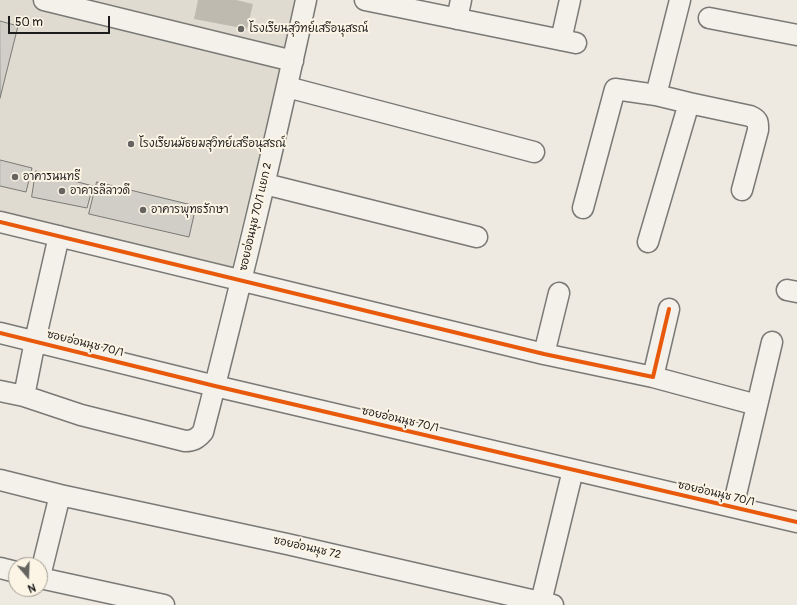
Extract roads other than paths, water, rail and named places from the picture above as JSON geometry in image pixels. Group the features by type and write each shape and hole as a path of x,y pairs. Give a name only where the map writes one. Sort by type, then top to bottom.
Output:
{"street":[{"path":"44,0 293,61"},
{"name":"ซอยอ่อนนุช 70/1 แยก 2","path":"24,396 81,415 185,441 192,441 198,438 203,432 241,281 306,0"},
{"path":"365,0 459,9 569,41 570,0"},
{"path":"656,95 680,0"},
{"path":"709,18 797,35"},
{"path":"287,87 534,152"},
{"path":"583,208 615,88 656,95 756,118 758,122 758,130 742,190"},
{"path":"648,242 689,103"},
{"path":"264,184 477,237"},
{"path":"0,222 544,354 653,377 757,405"},
{"path":"0,391 24,396 59,236"},
{"path":"544,354 558,293"},
{"path":"653,377 669,309"},
{"name":"ซอยอ่อนนุช 70/1","path":"0,333 215,386 797,522"},
{"path":"733,507 772,342"},
{"path":"547,604 573,470"},
{"name":"ซอยอ่อนนุช 72","path":"0,480 60,495 287,544 547,604"},
{"path":"45,557 60,495"},
{"path":"48,579 164,605"}],"place":[{"name":"โรงเรียนสุวิทย์เสรีอนุสรณ์","path":"241,29"},
{"name":"โรงเรียนมัธยมสุวิทย์เสรีอนุสรณ์","path":"131,144"},
{"name":"อาคารนนทรี","path":"15,177"},
{"name":"อาคารลีลาวดี","path":"62,191"},
{"name":"อาคารพุทธรักษา","path":"143,210"}]}
